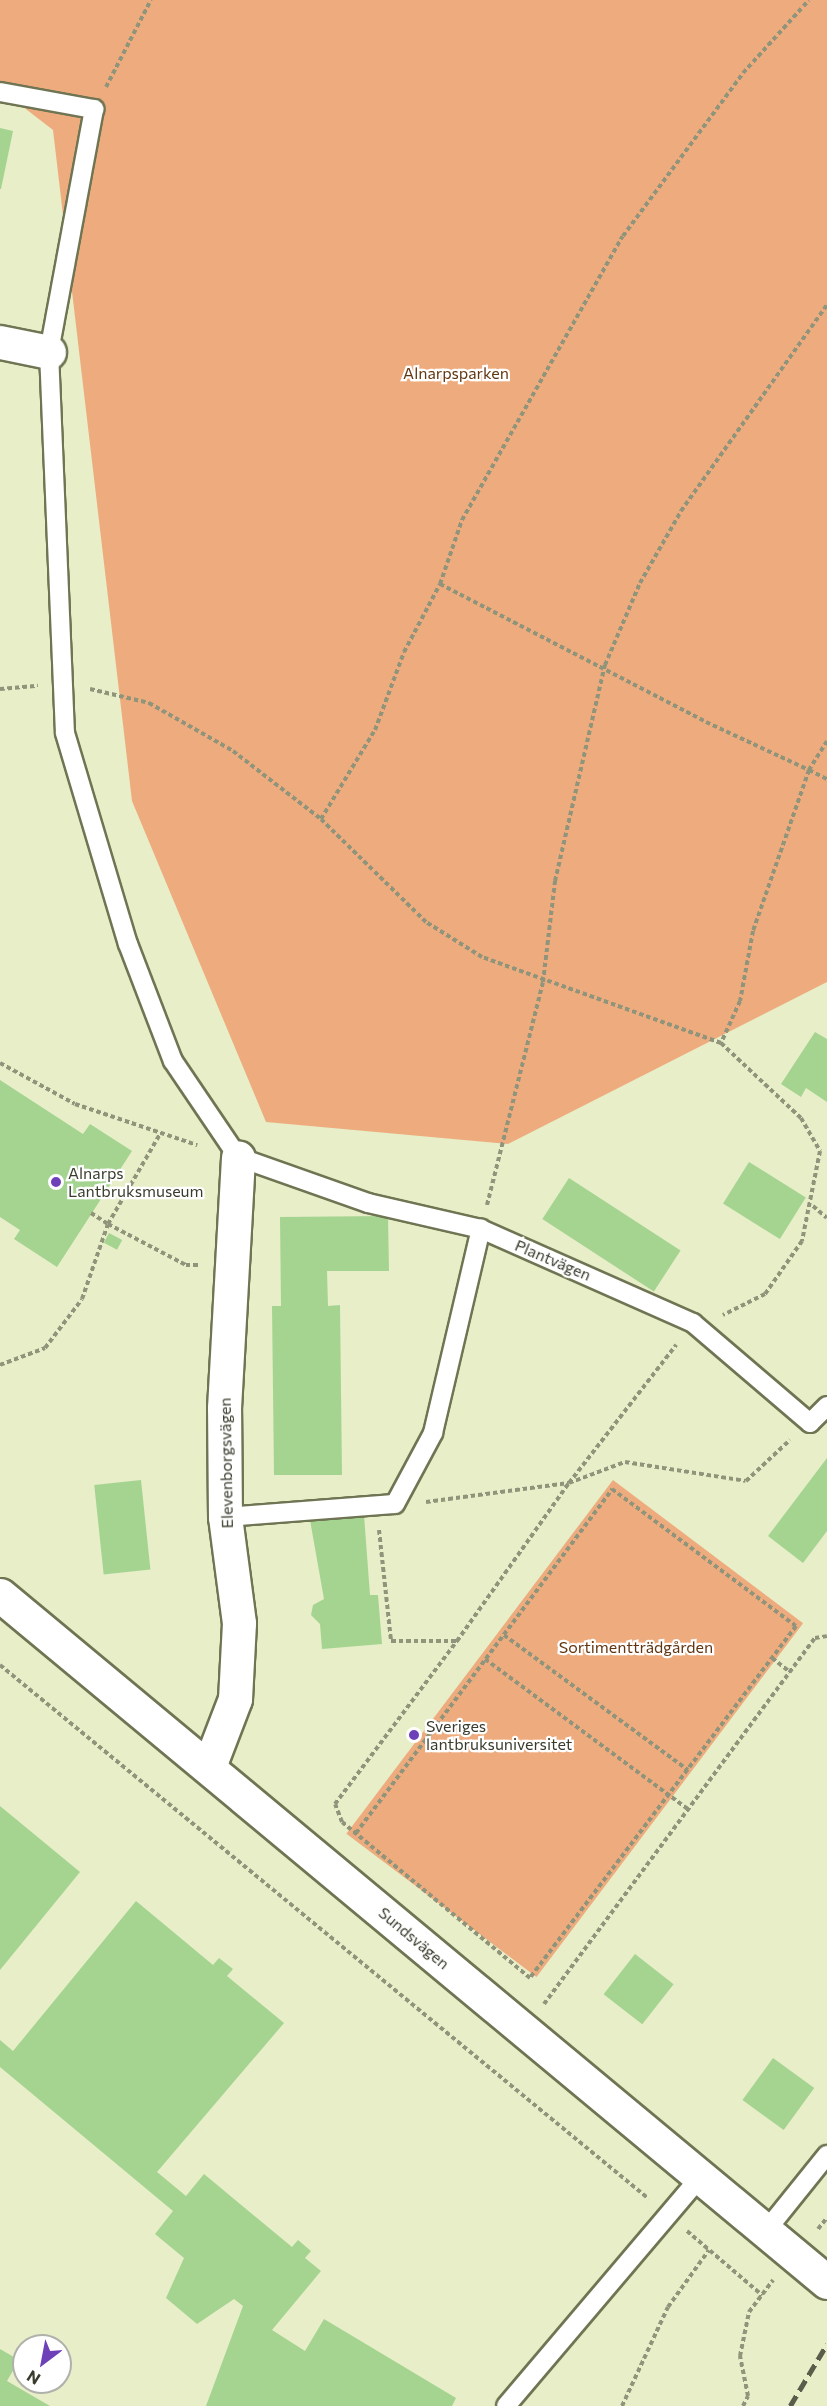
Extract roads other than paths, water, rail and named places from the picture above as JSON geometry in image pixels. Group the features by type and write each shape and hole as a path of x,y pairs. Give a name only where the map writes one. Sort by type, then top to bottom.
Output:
{"street":[{"path":"0,342 49,352"},
{"name":"Elevenborgsvägen","path":"210,1764 235,1699 239,1623 225,1517 229,1264 238,1157"},
{"name":"Sundsvägen","path":"0,1595 210,1764 524,2031 827,2282"}],"lane":[{"path":"0,92 94,109 49,352 65,733 128,944 173,1061 238,1157"},
{"name":"Plantvägen","path":"238,1157 368,1203 481,1229 693,1323 810,1423 827,1406"},
{"path":"225,1517 395,1504 433,1433 481,1229"},
{"path":"765,2232 827,2156"},
{"path":"506,2406 700,2177"}],"railway":[{"path":"790,2406 827,2344"}],"place":[{"name":"Alnarps Lantbruksmuseum","path":"56,1182"},
{"name":"Sveriges lantbruksuniversitet","path":"414,1735"}],"park label":[{"name":"Alnarpsparken","path":"456,373"},
{"name":"Sortimentträdgården","path":"636,1647"}]}
